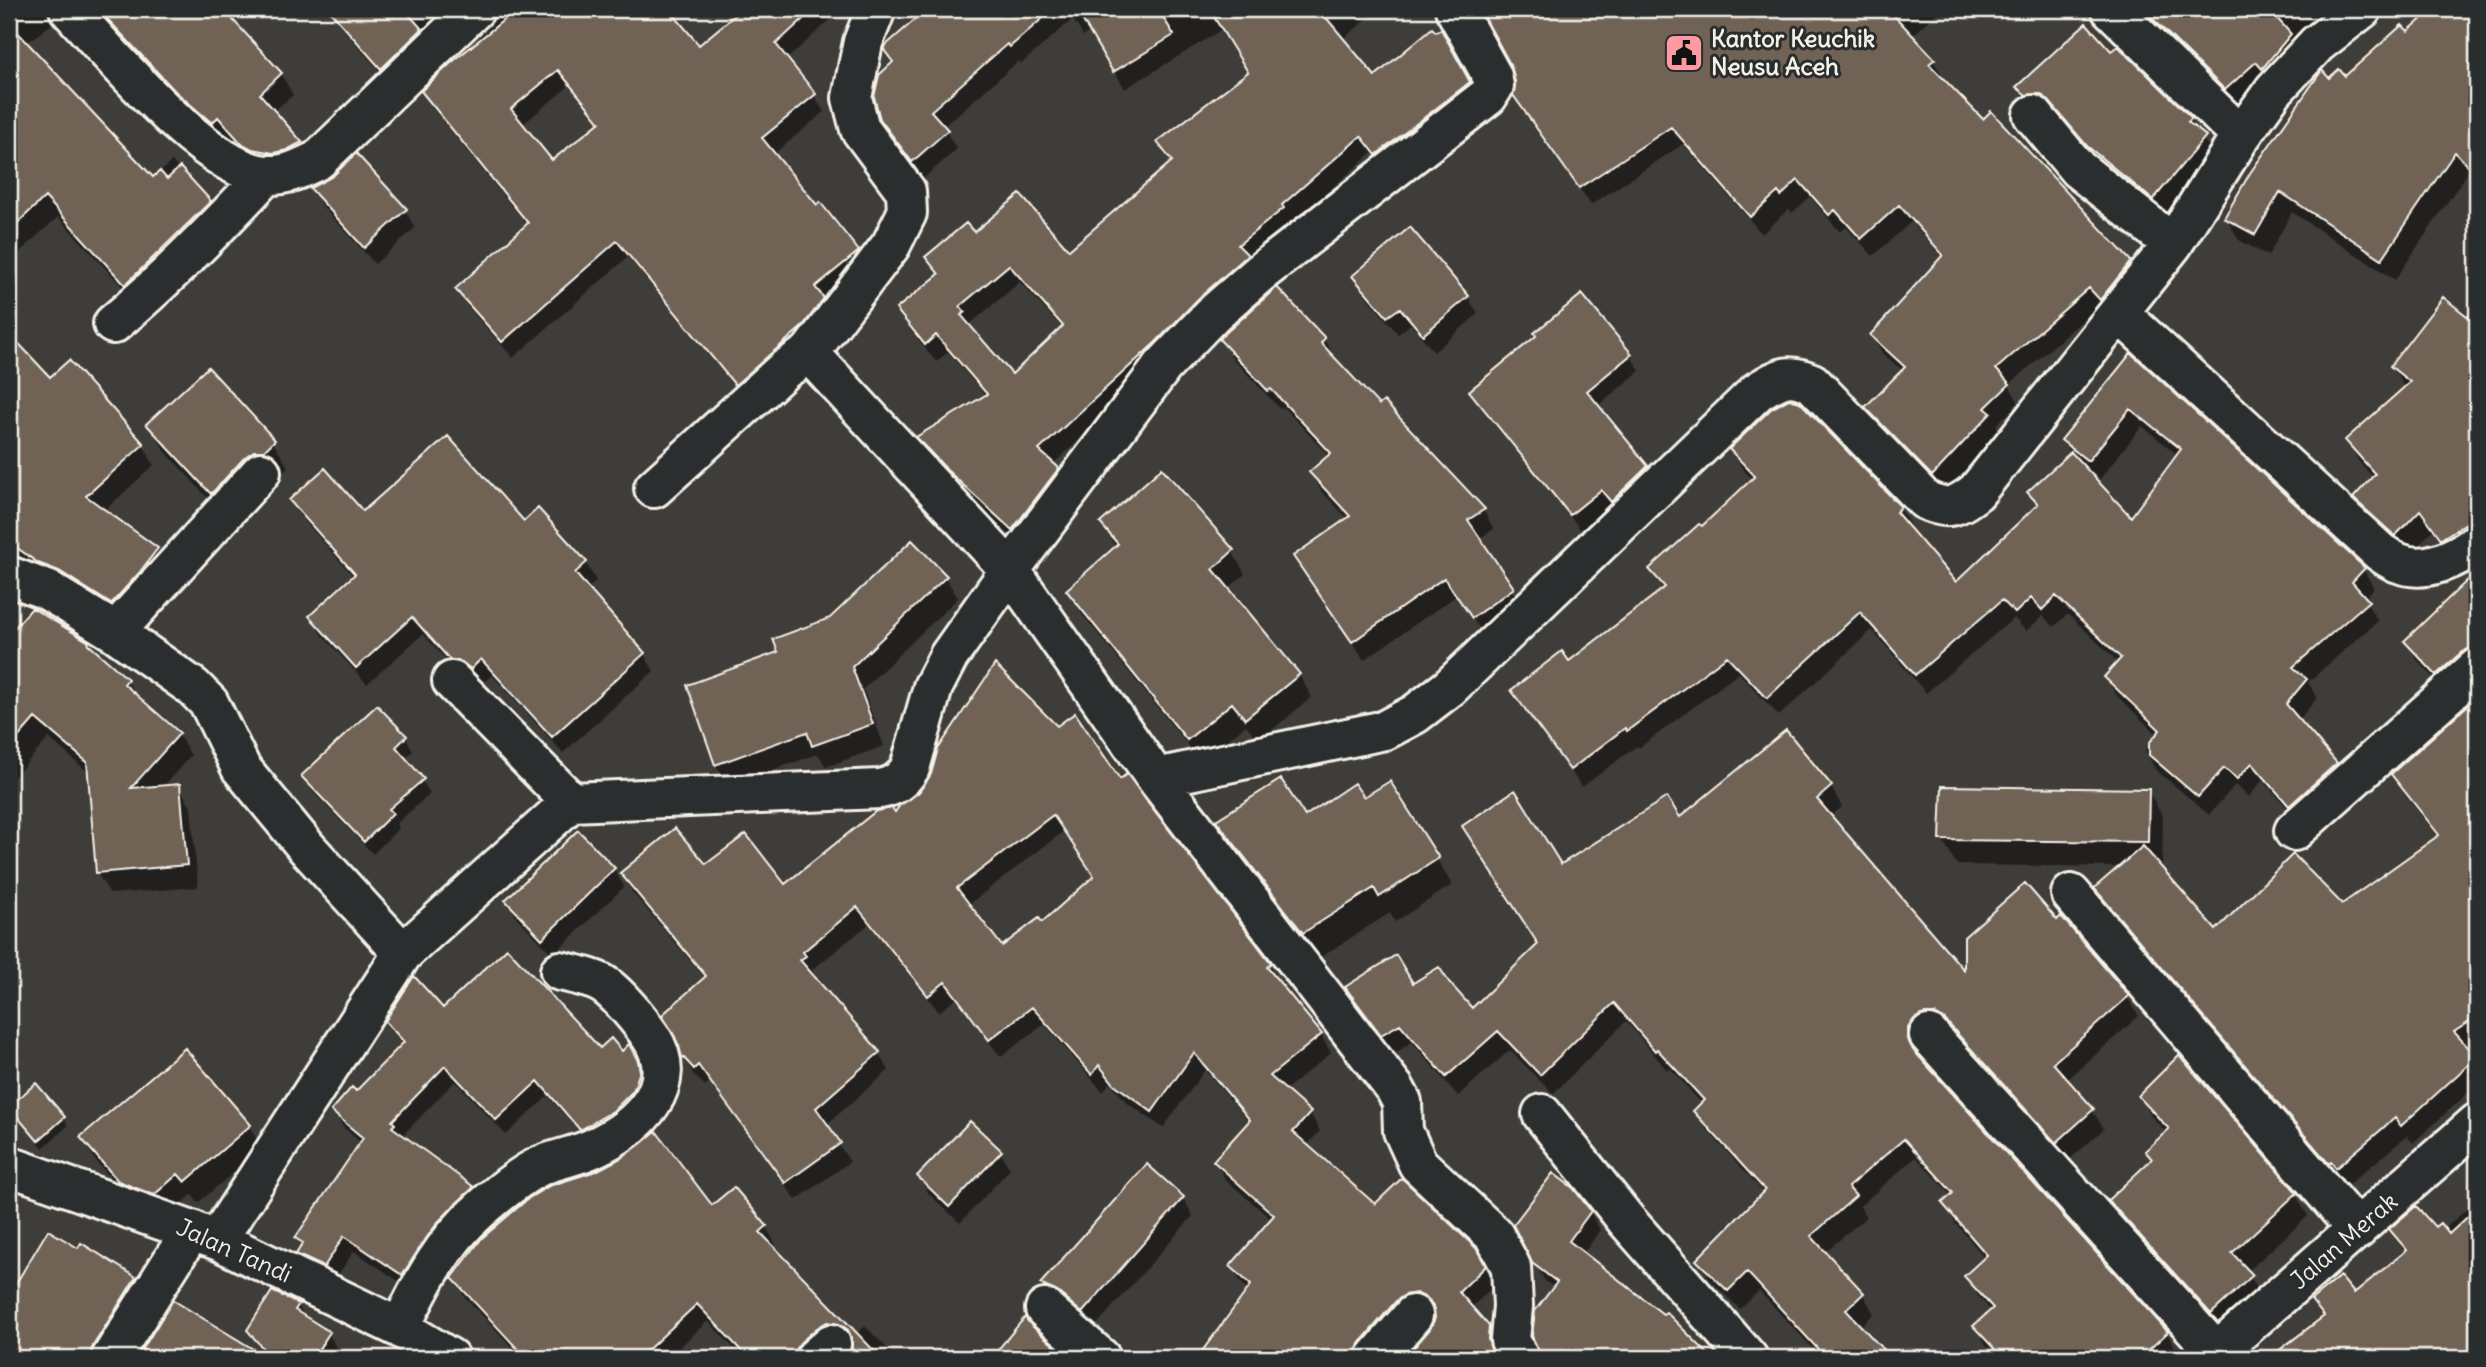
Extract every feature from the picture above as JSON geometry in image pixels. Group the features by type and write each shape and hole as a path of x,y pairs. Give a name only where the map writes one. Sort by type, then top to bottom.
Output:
{"street":[{"path":"69,9 154,101 198,141 239,166 266,175 294,172 318,160 475,9"},
{"path":"654,488 784,370 810,353 891,245 907,213 906,191 860,129 852,98 860,54 876,9"},
{"path":"111,1358 204,1235 403,953 571,802 880,789 892,786 904,778 910,768 933,687 949,656 1163,366 1213,314 1259,273 1488,96 1493,86 1492,76 1455,9"},
{"path":"2111,9 2241,136"},
{"path":"1156,778 1345,740 1385,730 1415,714 1449,688 1758,391 1781,377 1797,377 1812,383 1925,500 1941,508 1960,504 1976,492 2173,244 2241,136 2274,90 2317,44 2362,9"},
{"path":"2033,115 2078,169 2173,244"},
{"path":"113,324 157,288 266,175"},
{"path":"2119,313 2380,552 2400,564 2421,567 2473,555"},
{"path":"810,353 1010,570 1156,778 1395,1089 1402,1102 1403,1132 1418,1164 1494,1235 1511,1267 1513,1307 1510,1340 1519,1358"},
{"path":"115,632 261,472"},
{"path":"9,576 47,590 115,632 193,687 209,703 241,768 307,848 403,953"},
{"path":"2294,831 2477,668"},
{"path":"452,681 571,802"},
{"path":"2071,894 2357,1230"},
{"path":"400,1328 424,1277 452,1239 479,1211 539,1167 594,1148 614,1138 649,1107 662,1081 664,1066 661,1053 628,1008 601,983 560,971"},
{"path":"1929,1034 2213,1355"},
{"path":"1542,1114 1627,1221 1748,1358"},
{"name":"Jalan Merak","path":"2213,1355 2477,1123"},
{"name":"Jalan Tandi","path":"9,1166 204,1235 400,1328 450,1358"},
{"path":"1045,1309 1101,1358"},
{"path":"1376,1358 1413,1315"}],"building":[{"path":"98,9 223,9 282,73 260,94 302,142 287,150 273,153 252,149 241,143 218,117 212,123 176,92"},
{"path":"328,9 404,9 422,29 381,69"},
{"path":"517,9 669,9 699,45 742,9 814,9 776,44 816,94 762,138 817,205 820,202 859,251 815,287 824,298 802,327 735,385 617,241 502,342 455,289 528,223 421,91","holes":["558,70 600,122 552,160 511,109"]},
{"path":"927,9 1053,9 1010,47 1007,44 931,111 948,130 912,162 880,119 874,97 879,75 893,62 884,50 886,45"},
{"path":"1076,9 1158,9 1174,35 1113,72"},
{"path":"1209,9 1319,9 1375,76 1432,28 1436,32 1441,29 1470,82 1376,155 1361,136 1282,205 1284,208 1238,245 1248,255 1039,450 1059,468 1012,530 950,473 916,437 987,394 936,335 925,345 896,309 939,274 925,257 966,223 974,232 1020,194 1069,250 1172,161 1157,142 1248,72","holes":["1009,265 1063,326 1012,374 961,315 965,312 960,306"]},
{"path":"1480,9 1888,9 1935,59 1929,64 1983,119 1991,111 2131,261 2100,300 2089,288 1996,369 2010,384 1985,408 1991,413 1932,476 1865,407 1905,367 1870,335 1943,255 1899,205 1861,239 1835,210 1829,215 1798,180 1781,196 1778,192 1750,217 1671,127 1579,188 1513,95 1515,82 1511,66"},
{"path":"2160,9 2269,9 2291,34 2262,69 2256,62 2225,90 2151,17"},
{"path":"2433,9 2477,9 2477,175 2455,152 2382,259 2280,192 2255,235 2224,218 2250,173 2322,70 2329,78 2339,69 2345,76 2402,25 2408,31"},
{"path":"9,23 153,177 160,171 167,179 180,167 211,201 125,285 45,197 9,231"},
{"path":"2086,23 2111,51 2118,46 2192,118 2188,122 2206,136 2153,200 2087,146 2049,101 2040,94 2026,95 2016,87"},
{"path":"356,153 407,209 364,248 310,188 333,176"},
{"path":"1410,227 1469,296 1423,335 1400,308 1387,317 1352,276"},
{"path":"1277,287 1325,338 1321,343 1379,405 1384,401 1485,509 1468,520 1514,588 1472,618 1444,578 1352,642 1293,556 1350,516 1309,472 1331,453 1219,339"},
{"path":"1582,294 1632,354 1587,391 1648,466 1611,502 1601,490 1570,515 1469,391"},
{"path":"2443,297 2477,324 2477,516 2441,539 2420,510 2395,536 2353,498 2375,474 2345,440 2410,382 2390,366"},
{"path":"9,333 50,377 69,360 144,444 86,496 158,548 111,604 59,571 38,563 9,542"},
{"path":"2131,353 2365,568 2352,582 2369,601 2293,667 2307,679 2286,704 2337,763 2289,806 2252,763 2237,779 2224,768 2198,797 2149,755 2149,743 2160,730 2104,677 2121,658 2056,596 2042,610 2031,598 2015,613 2002,600 1915,675 1860,612 1767,698 1727,656 1570,770 1511,690 1562,651 1569,661 1665,587 1649,569 1699,524 1702,526 1755,476 1729,449 1771,409 1789,399 1800,402 1901,507 1896,512 1956,582 2038,504 2027,492 2071,452 2131,517 2181,449 2130,409 2088,461 2061,440"},
{"path":"208,367 275,440 264,451 254,451 245,457 211,494 146,424"},
{"path":"448,436 524,521 538,508 587,562 575,573 645,653 552,737 481,659 471,669 458,660 450,660 412,617 356,668 309,616 355,574 289,500 325,468 363,511"},
{"path":"1162,468 1234,550 1213,569 1300,674 1245,719 1232,703 1187,740 1066,590 1118,544 1100,523"},
{"path":"912,540 947,576 852,667 873,724 812,746 807,732 715,765 687,685 778,652 773,639 830,618"},
{"path":"2477,571 2477,647 2462,652 2436,675 2404,641"},
{"path":"32,608 89,642 88,644 128,679 124,684 180,733 131,788 180,784 187,865 96,873 87,762 35,718 9,748 9,634"},
{"path":"995,664 1057,726 1075,713 1120,779 1127,774 1271,963 1267,967 1322,1034 1270,1076 1311,1112 1293,1132 1375,1204 1402,1178 1476,1248 1486,1266 1459,1292 1489,1326 1488,1339 1495,1358 1405,1358 1430,1329 1435,1318 1434,1308 1428,1299 1416,1293 1405,1295 1396,1301 1359,1344 1355,1358 1197,1358 1251,1285 1230,1266 1274,1215 1213,1161 1250,1120 1194,1053 1152,1112 1114,1084 1099,1065 1092,1075 1032,1007 989,1040 945,982 928,996 857,907 803,952 806,956 800,960 880,1052 816,1108 841,1143 785,1183 698,1065 694,1069 682,1058 679,1046 662,1015 706,976 620,873 675,828 706,864 746,834 785,884 876,811 892,808 895,812 900,805 919,792 931,774 938,749","holes":["1053,815 1094,876 1042,922 1039,918 1002,946 957,888"]},
{"path":"2477,697 2477,1017 2454,1032 2477,1057 2401,1126 2395,1118 2336,1168 2331,1162 2329,1164 2094,888 2143,846 2216,930 2293,854 2342,904 2439,835 2391,774"},
{"path":"377,705 407,736 396,747 424,779 389,809 393,813 364,842 301,776"},
{"path":"1786,730 1832,786 1817,799 1964,970 1964,937 2025,883 2057,920 2061,916 2129,996 2053,1063 2094,1109 2056,1143 1945,1020 1935,1014 1924,1014 1914,1019 1908,1028 1908,1039 1913,1050 2168,1332 2140,1358 2003,1358 1973,1326 1993,1308 1964,1276 1987,1255 1942,1203 1953,1193 1904,1139 1848,1187 1856,1196 1811,1236 1864,1293 1846,1310 1891,1358 1826,1358 1747,1272 1728,1291 1696,1260 1765,1190 1693,1111 1704,1100 1657,1049 1655,1051 1614,1003 1540,1075 1498,1031 1446,1077 1400,1024 1381,1035 1345,987 1396,955 1413,983 1439,967 1472,1008 1538,944 1462,826 1515,790 1561,864 1667,797 1680,817"},
{"path":"1281,779 1305,816 1354,783 1364,797 1390,781 1439,858 1379,897 1374,888 1303,933 1216,820"},
{"path":"1942,786 2149,789 2148,842 1940,840"},
{"path":"578,830 615,868 542,939 505,900"},
{"path":"507,948 600,1048 611,1038 622,1051 629,1044 640,1071 633,1091 613,1111 580,1130 538,1081 496,1120 445,1066 392,1121 395,1124 392,1127 474,1187 438,1222 402,1275 344,1236 324,1267 296,1254 303,1243 295,1238 363,1138 331,1111 352,1087 356,1091 404,1042 385,1021 414,976 443,1008"},
{"path":"185,1048 251,1125 185,1182 178,1174 154,1195 118,1181 80,1137"},
{"path":"2179,1055 2297,1193 2232,1253 2253,1275 2211,1314 2108,1200 2152,1159 2145,1151 2169,1129 2138,1096"},
{"path":"36,1083 65,1117 38,1141 9,1107"},
{"path":"970,1121 1002,1151 949,1207 917,1176"},
{"path":"656,1131 712,1205 734,1187 767,1226 760,1232 881,1358 847,1358 852,1350 848,1330 839,1324 827,1322 801,1342 795,1350 794,1358 748,1358 697,1304 639,1358 526,1358 452,1278 482,1238 529,1198 549,1186 596,1171 621,1158"},
{"path":"1147,1164 1184,1197 1082,1313 1059,1293 1040,1284"},
{"path":"1553,1173 1573,1188 1591,1211 1569,1241 1663,1314 1666,1312 1712,1358 1541,1358 1532,1336 1535,1311 1557,1282 1532,1263 1513,1225"},
{"path":"2416,1206 2435,1227 2440,1223 2449,1234 2477,1208 2477,1358 2269,1358 2324,1316 2311,1300 2340,1276 2354,1293 2407,1250 2389,1229"},
{"path":"48,1230 78,1248 81,1243 136,1277 93,1346 89,1358 9,1358 9,1295"},
{"path":"272,1291 299,1304 295,1310 330,1332 313,1358 271,1358 247,1330"},
{"path":"173,1300 186,1308 268,1358 137,1358"},
{"path":"1025,1317 1031,1325 1068,1358 991,1358"}],"place":[{"name":"Kantor Keuchik Neusu Aceh","path":"1684,53"}]}
